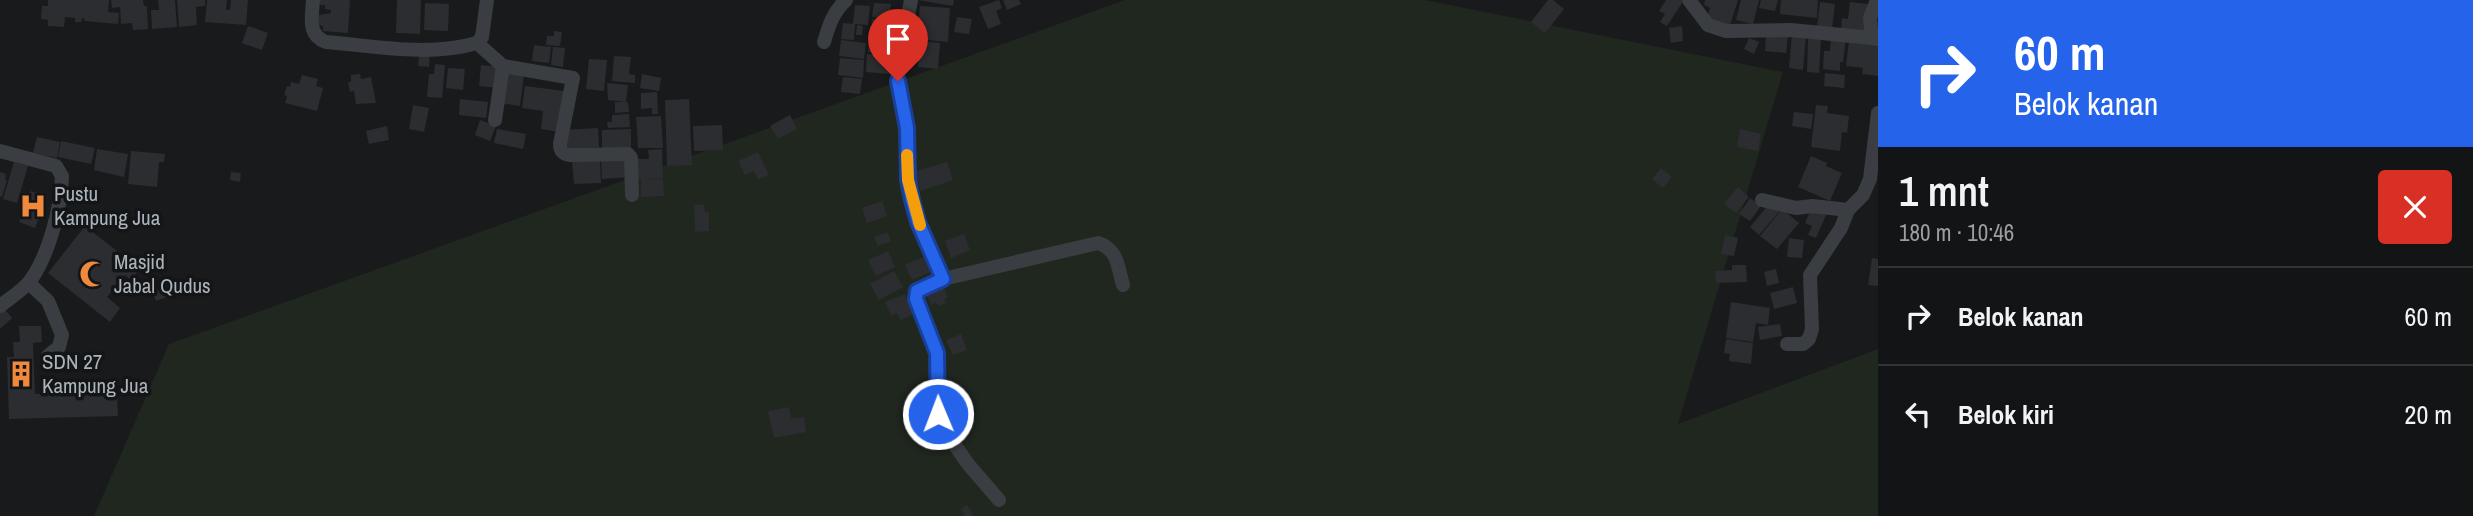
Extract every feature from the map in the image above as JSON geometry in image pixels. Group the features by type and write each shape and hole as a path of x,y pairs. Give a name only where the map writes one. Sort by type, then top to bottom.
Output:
{"street":[{"path":"313,0 312,31 317,39 392,48 450,49 477,43 482,37 487,0"},
{"path":"824,42 830,21 837,8 846,0"},
{"path":"911,0 897,72 907,128 908,180 918,222 943,279"},
{"path":"1689,0 1708,25 1726,32 1791,30 1875,39 1870,18 1877,0"},
{"path":"477,43 503,66 573,78 560,150 570,155 628,154 631,158 632,195"},
{"path":"495,120 503,66"},
{"path":"1787,344 1803,344 1809,339 1812,329 1810,275 1848,211 1863,195 1870,179 1878,113"},
{"path":"0,151 56,166 62,176 53,233 30,281 0,306"},
{"path":"1762,200 1796,208 1812,205 1848,211"},
{"path":"999,500 950,438 938,414 937,353 916,299 917,291 943,279 1098,243 1109,246 1113,252 1123,285"},
{"path":"30,281 48,301 62,335 59,347 48,356"}],"shaded area":[{"path":"1125,0 1425,0 1783,72 1678,424 1878,349 1878,516 94,516 169,344"}],"building":[{"path":"48,0 109,0 108,12 119,13 118,24 84,21 82,18 81,22 75,22 75,18 65,17 64,27 48,26 48,20 41,19 42,6 48,6"},
{"path":"111,0 143,0 144,6 147,6 148,29 133,30 132,23 121,24 120,7 112,8"},
{"path":"158,0 175,0 177,27 152,29 151,10 159,10"},
{"path":"177,0 205,0 205,6 196,7 197,25 179,27"},
{"path":"207,0 227,0 226,10 230,10 231,0 248,0 246,25 205,22"},
{"path":"320,0 350,0 348,33 323,31 323,26 319,25 319,15 331,13 331,10 320,5"},
{"path":"397,0 421,0 420,34 396,33"},
{"path":"918,0 954,0 953,6"},
{"path":"999,0 1002,8 996,11 1001,24 988,29 979,7"},
{"path":"1003,0 1019,0 1021,4 1007,10"},
{"path":"1548,0 1553,0 1564,9 1545,33 1531,22"},
{"path":"1666,0 1684,0 1667,26 1660,22 1665,14 1659,11"},
{"path":"1705,0 1738,0 1730,25 1707,18 1710,8 1704,5"},
{"path":"1741,0 1759,0 1753,24 1736,20"},
{"path":"1761,0 1778,0 1775,11 1759,8"},
{"path":"1781,0 1818,0 1817,18 1780,14"},
{"path":"1820,2 1835,4 1832,29 1817,27"},
{"path":"1850,2 1868,4 1864,34 1841,31 1842,18 1848,19"},
{"path":"425,3 449,4 448,31 424,30"},
{"path":"874,3 891,4 889,18 872,17"},
{"path":"855,5 870,6 868,25 853,24"},
{"path":"920,6 950,8 948,42 917,39"},
{"path":"957,17 972,19 969,34 954,32"},
{"path":"872,19 893,21 891,35 871,33"},
{"path":"843,23 855,24 854,40 841,39"},
{"path":"857,25 863,26 862,35 856,35"},
{"path":"248,26 268,33 262,50 242,43"},
{"path":"1682,26 1683,41 1671,43 1669,28"},
{"path":"554,31 562,32 560,46 546,45 547,36 554,36"},
{"path":"1792,34 1806,35 1803,70 1789,68"},
{"path":"869,35 895,38 893,55 868,52"},
{"path":"1766,35 1788,36 1786,53 1765,51"},
{"path":"1831,36 1846,37 1840,71 1823,69 1824,51 1830,51"},
{"path":"1749,38 1759,42 1754,54 1744,49"},
{"path":"1808,39 1821,39 1819,73 1807,72"},
{"path":"841,40 866,43 864,59 839,56"},
{"path":"920,41 940,43 938,69 918,67"},
{"path":"1849,41 1878,45 1878,76 1862,74 1863,68 1846,66"},
{"path":"534,45 551,47 549,63 532,61"},
{"path":"553,47 565,48 563,67 551,65"},
{"path":"419,54 430,54 429,67 418,66"},
{"path":"867,54 891,56 890,74 866,72"},
{"path":"614,56 631,57 629,74 635,75 635,83 612,81"},
{"path":"840,58 864,60 863,78 838,75"},
{"path":"589,59 607,60 604,91 586,89"},
{"path":"435,64 445,65 442,98 427,97 429,74 434,74"},
{"path":"481,65 501,67 499,88 479,86"},
{"path":"448,68 465,69 463,90 446,88"},
{"path":"504,71 524,74 520,106 500,103"},
{"path":"1825,73 1845,75 1844,88 1824,86"},
{"path":"360,74 361,79 371,77 376,103 356,104 354,91 350,92 348,82 351,82 351,75"},
{"path":"642,74 661,78 659,91 640,88"},
{"path":"302,75 318,79 316,86 323,88 317,111 285,103 287,86 290,87 291,82 299,84"},
{"path":"843,77 862,79 860,94 841,92"},
{"path":"607,83 628,85 626,102 608,100"},
{"path":"525,86 564,91 559,132 541,129 543,111 522,108"},
{"path":"657,92 658,114 652,114 652,108 641,109 641,93"},
{"path":"460,99 488,102 486,118 459,115"},
{"path":"689,99 692,165 667,166 665,100"},
{"path":"615,102 628,102 629,112 615,113"},
{"path":"413,105 429,108 424,132 409,129"},
{"path":"1816,105 1828,106 1827,113 1849,116 1847,133 1842,132 1840,151 1811,147"},
{"path":"1794,112 1813,114 1811,129 1792,126"},
{"path":"629,114 630,127 608,128 607,122 612,122 612,115"},
{"path":"790,115 797,129 778,139 770,126"},
{"path":"661,116 663,148 638,148 636,117"},
{"path":"480,120 496,126 490,141 475,135"},
{"path":"722,125 723,150 694,151 693,126"},
{"path":"387,126 389,140 369,144 366,131"},
{"path":"598,128 599,147 565,149 564,130"},
{"path":"497,129 526,134 523,149 494,143"},
{"path":"631,129 631,148 602,149 602,130"},
{"path":"1740,129 1761,134 1758,151 1737,147"},
{"path":"37,137 60,142 57,158 33,153"},
{"path":"61,141 95,148 91,164 58,157"},
{"path":"97,149 128,154 124,177 94,170"},
{"path":"662,149 663,178 645,180 663,179 664,196 641,197 641,179 635,179 634,159 649,159 648,150"},
{"path":"131,151 165,154 164,162 159,162 157,187 128,184"},
{"path":"758,152 769,175 758,179 754,171 745,175 738,161"},
{"path":"1811,156 1842,173 1830,201 1798,187"},
{"path":"629,159 630,177 602,179 601,160"},
{"path":"600,160 601,183 574,184 572,161"},
{"path":"14,162 28,166 17,203 3,199"},
{"path":"947,162 953,180 921,191 914,172"},
{"path":"1661,168 1672,177 1663,188 1652,179"},
{"path":"0,172 6,174 7,180 2,197 0,196"},
{"path":"231,172 241,173 240,182 230,180"},
{"path":"1738,187 1749,197 1736,213 1724,204"},
{"name":"Pustu Kampung Jua","path":"31,191 47,196 35,228 19,222 23,211 21,210"},
{"path":"1750,198 1761,206 1750,221 1739,214"},
{"path":"882,201 887,216 867,223 862,208"},
{"path":"704,204 705,213 709,212 709,231 695,232 694,205"},
{"path":"1769,204 1779,212 1759,235 1750,227"},
{"path":"1782,209 1799,223 1777,249 1760,236"},
{"path":"1811,209 1826,215 1816,238 1808,235 1812,226 1805,223"},
{"name":"Masjid Jabal Qudus","path":"85,226 140,269 131,280 125,275 107,297 120,308 110,322 48,273"},
{"path":"887,232 891,241 878,246 874,237"},
{"path":"964,234 970,250 951,258 945,241"},
{"path":"1725,235 1738,238 1734,256 1721,254"},
{"path":"1789,238 1804,240 1802,258 1787,257"},
{"path":"888,251 895,267 876,276 868,260"},
{"path":"923,257 930,272 912,280 905,265"},
{"path":"1872,258 1878,259 1878,286 1868,285"},
{"path":"1732,265 1746,265 1747,282 1716,283 1715,271 1732,270"},
{"path":"1776,269 1779,283 1767,286 1764,272"},
{"path":"894,271 903,287 879,300 870,284"},
{"path":"178,280 183,291 156,301 152,291 159,288 158,285 166,281 168,285"},
{"path":"941,281 948,297 944,299 946,303 938,306 936,302 931,305 924,289"},
{"path":"1793,287 1797,303 1774,309 1770,293"},
{"path":"905,294 914,314 901,320 897,313 891,316 885,302"},
{"path":"1731,302 1770,308 1768,325 1756,323 1753,342 1726,338"},
{"path":"4,308 12,318 0,329 0,311"},
{"path":"1780,324 1782,336 1760,340 1758,327"},
{"name":"SDN 27 Kampung Jua","path":"19,326 41,326 42,342 33,343 35,394 117,391 118,416 9,419 7,357 14,357 13,342 20,342"},
{"path":"961,334 967,350 953,355 946,340"},
{"path":"1726,339 1753,343 1751,364 1729,361 1730,354 1724,353"},
{"path":"789,407 791,419 804,417 806,432 774,438 768,411"},
{"path":"967,505 973,514 970,516 965,516 961,509"}],"slow traffic":[{"path":"907,155 908,180 920,225"}],"place":[{"name":"Pustu Kampung Jua","path":"33,206"},
{"name":"Masjid Jabal Qudus","path":"93,274"},
{"name":"SDN 27 Kampung Jua","path":"21,374"}],"route":[{"path":"898,81 907,128 907,166 912,200 918,222 943,279 923,286 917,291 916,299 937,353 938,414"}]}
